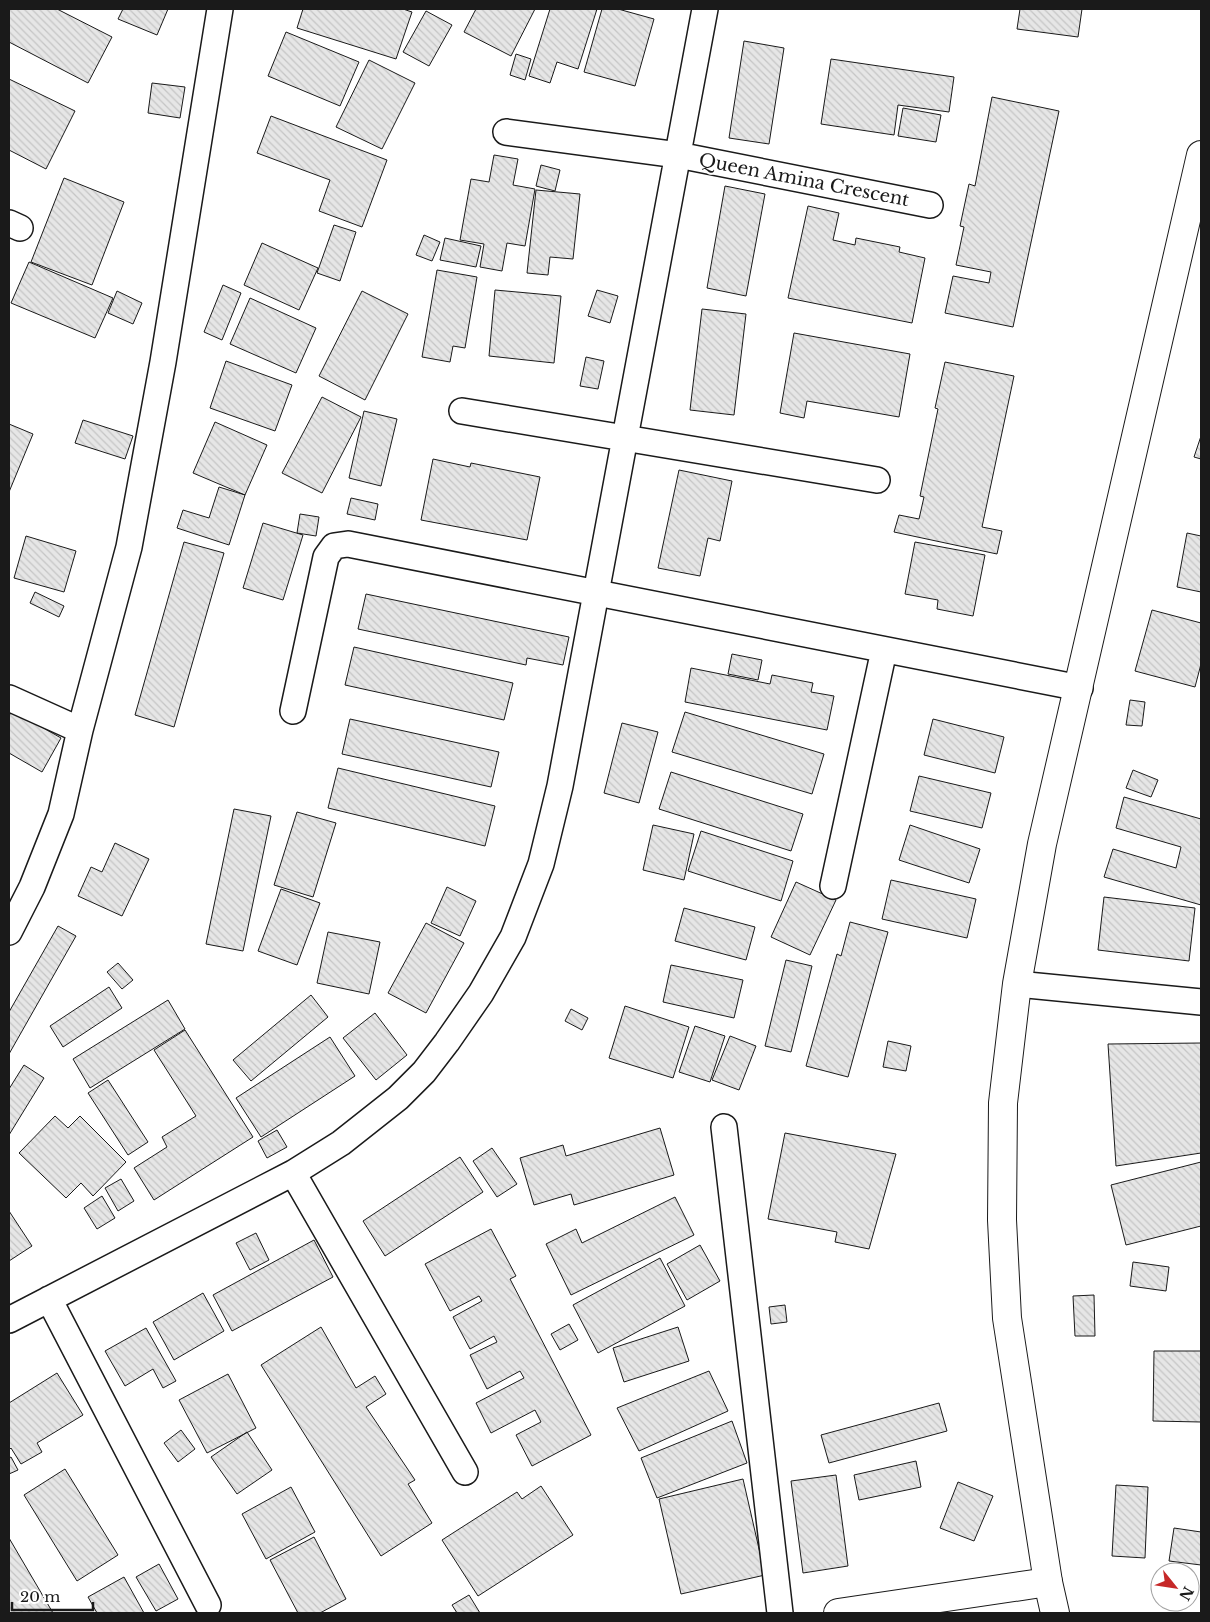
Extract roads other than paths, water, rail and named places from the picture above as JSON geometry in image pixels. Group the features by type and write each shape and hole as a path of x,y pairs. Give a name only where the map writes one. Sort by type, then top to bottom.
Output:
{"main road":[{"path":"1055,1613 1048,1582 1007,1318 1002,1220 1002,1103 1017,984 1042,844 1080,688 1201,155"},
{"path":"838,1613 1048,1582"}],"street":[{"path":"9,932 32,887 61,814 80,730 129,547 164,362 220,9"},
{"path":"9,1320 293,1173 340,1143 398,1098 424,1072 481,994 513,937 540,864 560,786 705,9"},
{"name":"Queen Amina Crescent","path":"506,132 678,155 930,205"},
{"path":"462,411 877,480"},
{"path":"293,711 326,557 334,546 348,544 1080,688"},
{"path":"834,886 884,650"},
{"path":"9,698 80,730"},
{"path":"1017,984 1201,1002"},
{"path":"724,1127 780,1613"},
{"path":"293,1173 465,1472"},
{"path":"49,1299 208,1604"}]}
